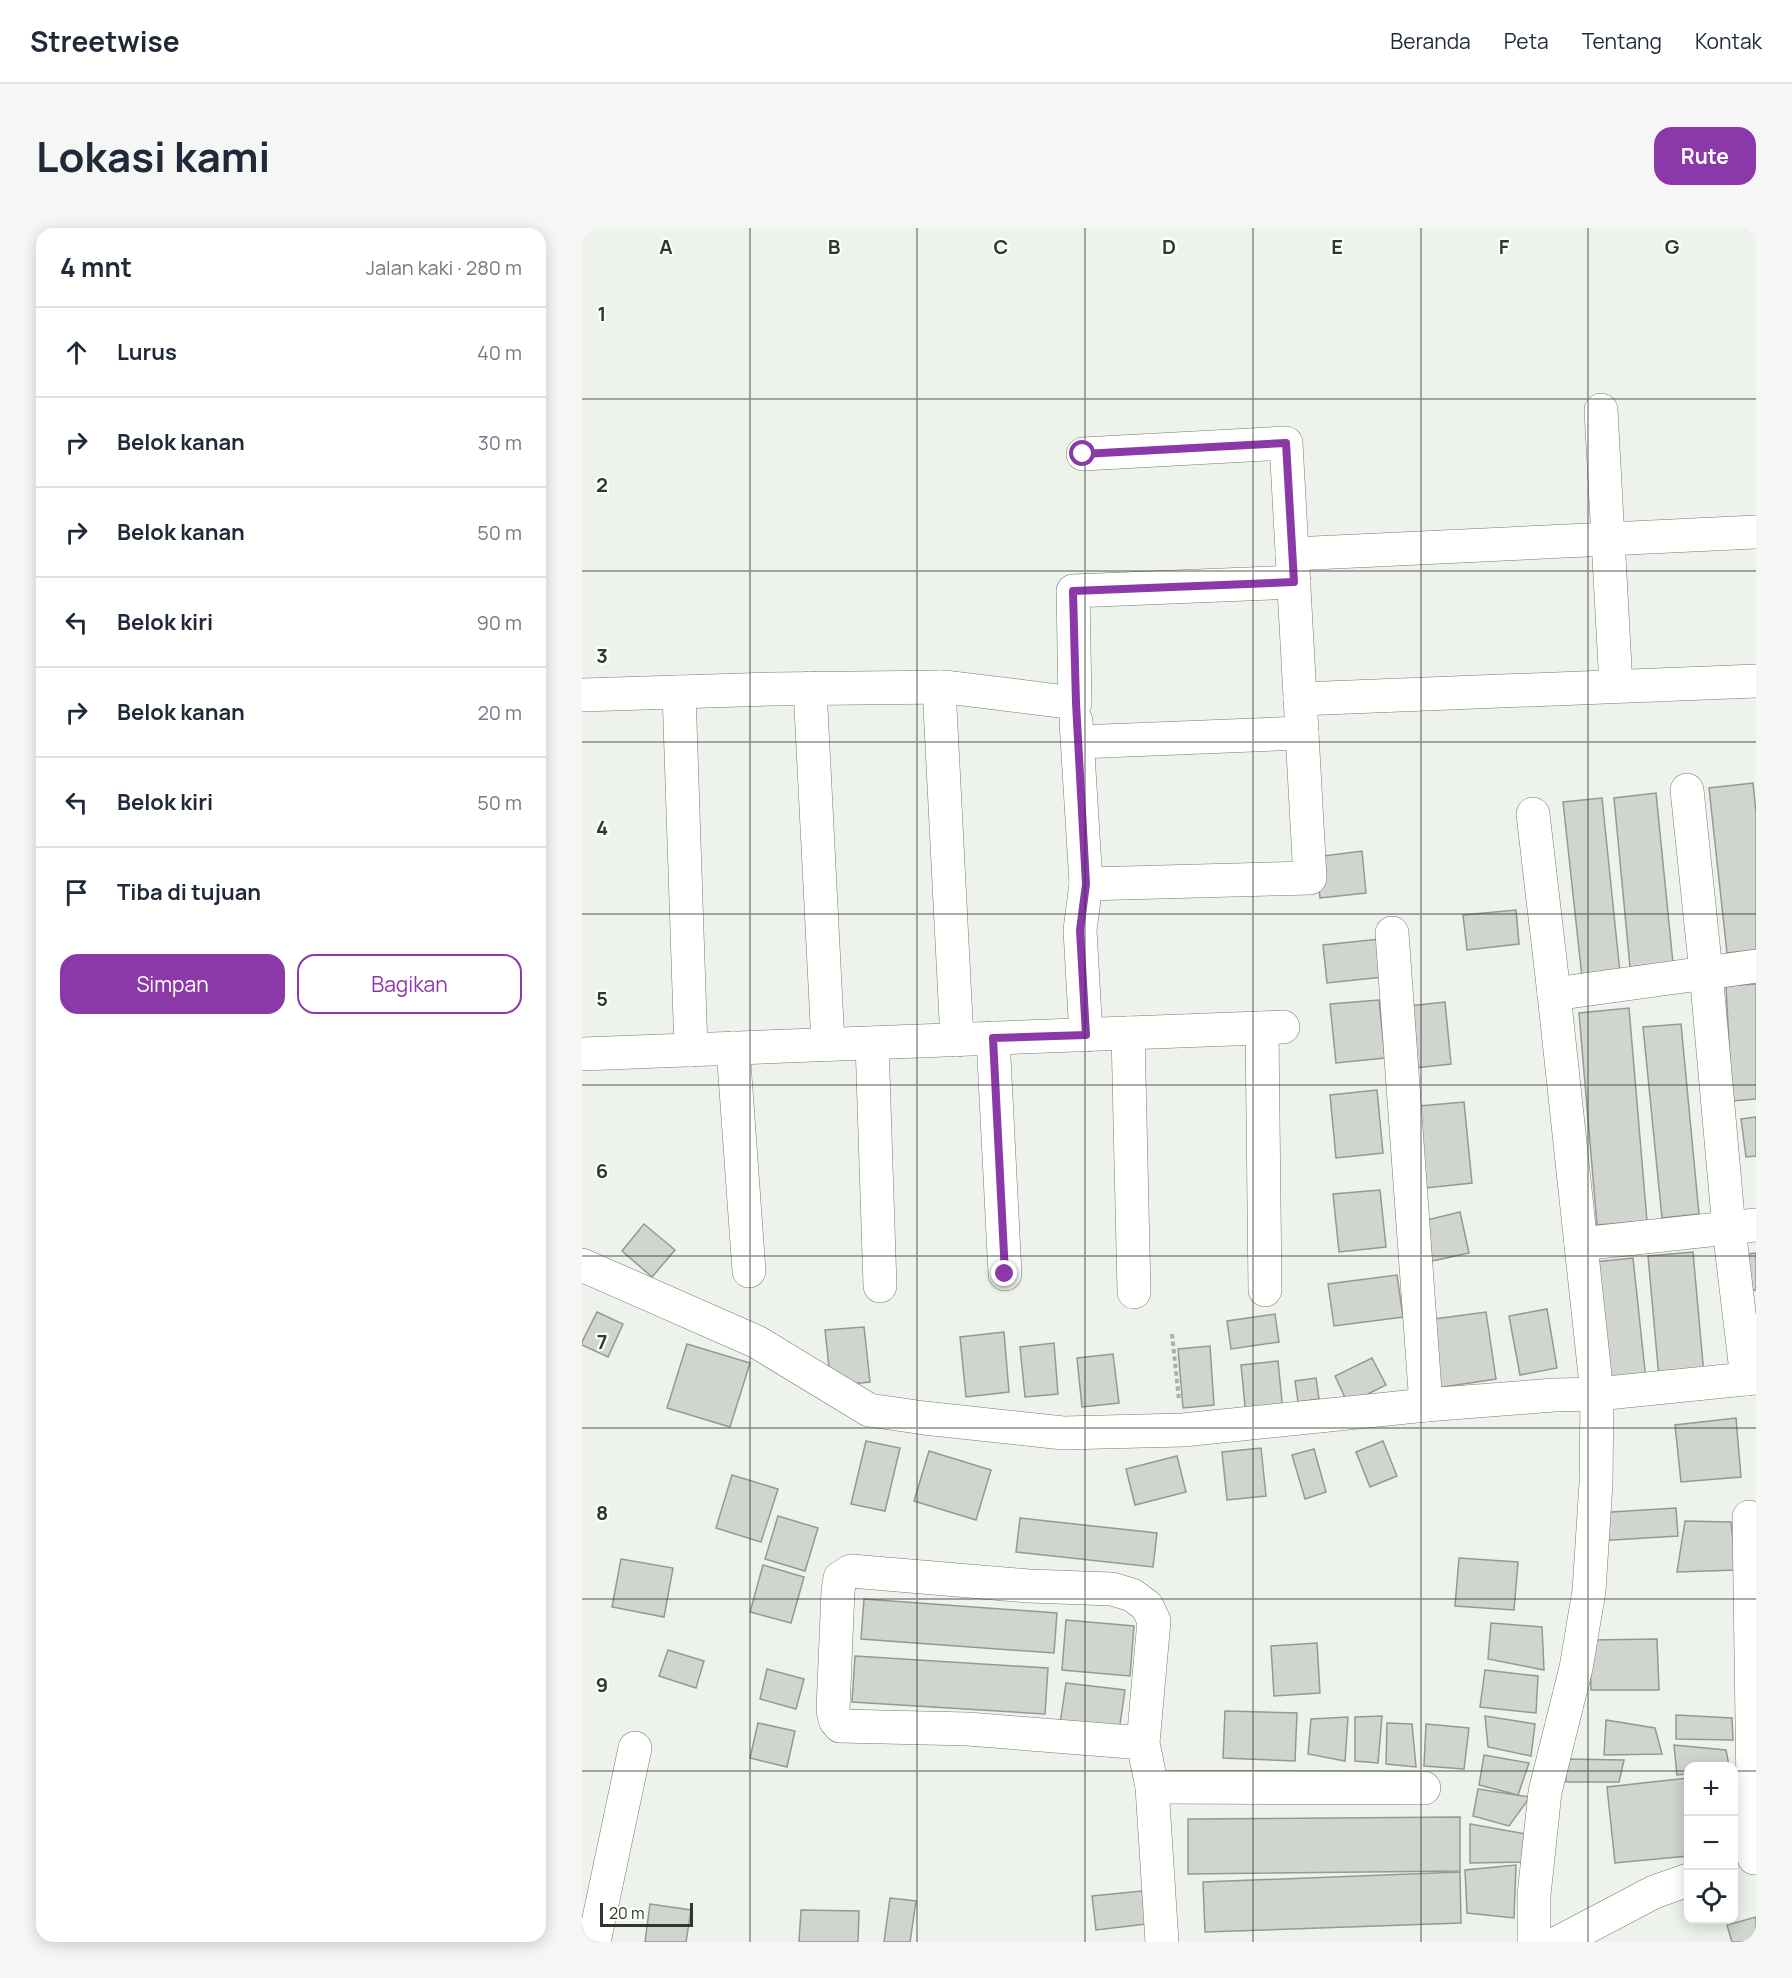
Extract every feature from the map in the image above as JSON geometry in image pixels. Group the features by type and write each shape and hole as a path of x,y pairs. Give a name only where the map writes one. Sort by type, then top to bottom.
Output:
{"street":[{"path":"1601,410 1616,686"},
{"path":"1083,454 1286,443 1310,878 1086,884"},
{"path":"1086,1035 1080,930 1086,884 1076,703 1073,591 1293,568 1608,540 1756,532"},
{"path":"1300,699 1756,681"},
{"path":"582,695 810,688 939,687 1076,703"},
{"path":"939,687 957,1040"},
{"path":"810,688 828,1044"},
{"path":"679,692 692,1050"},
{"path":"1078,742 1302,733"},
{"path":"582,1265 757,1342 869,1410 1063,1433 1183,1430 1426,1405 1597,1394 1751,1379 1742,1227 1706,972 1687,790"},
{"path":"1533,814 1597,1394 1596,1474 1589,1592 1576,1668 1545,1792 1534,1895 1534,1942"},
{"path":"1392,933 1426,1405"},
{"path":"1554,994 1756,966"},
{"path":"582,1054 1273,1028 1265,1290"},
{"path":"1128,1033 1134,1292"},
{"path":"993,1038 1005,1274"},
{"path":"872,1043 880,1286"},
{"path":"733,1048 749,1271"},
{"path":"1581,1244 1742,1227"},
{"path":"1748,1860 1749,1517"},
{"path":"1143,1743 969,1729 840,1726 835,1720 833,1710 840,1578 851,1570 1029,1586 1112,1589 1132,1595 1147,1606 1154,1621 1143,1743 1152,1787 1162,1942"},
{"path":"594,1942 635,1748"},
{"path":"1152,1787 1424,1788"},
{"path":"1559,1942 1654,1892 1684,1882"}],"path":[{"path":"1172,1334 1183,1430"}],"building":[{"path":"1753,783 1756,813 1756,950 1727,953 1709,788"},
{"path":"1656,793 1673,963 1630,967 1614,798"},
{"path":"1602,798 1620,973 1582,977 1563,802"},
{"path":"1362,851 1366,893 1320,898 1316,857"},
{"path":"1516,910 1519,944 1467,950 1463,915"},
{"path":"1380,939 1383,977 1327,983 1323,945"},
{"path":"1756,984 1756,1099 1732,1101 1726,986"},
{"path":"1379,1000 1385,1058 1336,1063 1330,1004"},
{"path":"1445,1002 1451,1064 1415,1068 1409,1006"},
{"path":"1629,1008 1647,1221 1597,1225 1579,1013"},
{"path":"1681,1024 1699,1214 1662,1218 1643,1027"},
{"path":"1377,1090 1383,1153 1336,1158 1330,1095"},
{"path":"1464,1102 1472,1183 1416,1189 1408,1107"},
{"path":"1756,1117 1756,1156 1746,1157 1741,1119"},
{"path":"1380,1190 1386,1247 1339,1252 1333,1194"},
{"path":"1460,1212 1469,1253 1432,1261 1423,1221"},
{"path":"644,1224 675,1250 652,1277 622,1251"},
{"path":"1693,1252 1704,1375 1659,1378 1648,1256"},
{"path":"1756,1253 1756,1290 1750,1290 1748,1254"},
{"path":"1633,1258 1646,1380 1607,1384 1594,1262"},
{"path":"1397,1275 1403,1317 1334,1326 1328,1284"},
{"path":"1547,1309 1557,1368 1520,1375 1509,1316"},
{"path":"597,1312 623,1324 608,1357 582,1345"},
{"path":"1486,1312 1496,1379 1437,1388 1427,1320"},
{"path":"1275,1314 1279,1342 1231,1349 1227,1321"},
{"path":"864,1327 870,1382 831,1386 825,1330"},
{"path":"1004,1332 1009,1392 966,1397 960,1337"},
{"path":"1054,1343 1058,1394 1025,1397 1020,1347"},
{"path":"687,1344 750,1363 730,1427 667,1408"},
{"path":"1210,1346 1214,1405 1183,1408 1178,1349"},
{"path":"1113,1354 1119,1403 1082,1407 1077,1358"},
{"path":"1372,1358 1386,1385 1348,1404 1335,1376"},
{"path":"1278,1361 1283,1412 1246,1416 1241,1365"},
{"path":"1316,1378 1319,1399 1298,1402 1295,1381"},
{"path":"1736,1418 1741,1477 1681,1482 1675,1425"},
{"path":"866,1441 900,1448 885,1511 851,1504"},
{"path":"1383,1441 1397,1476 1370,1487 1356,1452"},
{"path":"1261,1448 1266,1496 1227,1500 1222,1452"},
{"path":"1314,1449 1326,1492 1305,1499 1292,1455"},
{"path":"929,1451 991,1470 976,1520 914,1501"},
{"path":"1177,1456 1186,1492 1135,1505 1126,1469"},
{"path":"732,1475 778,1489 761,1542 716,1528"},
{"path":"1676,1508 1678,1536 1597,1541 1595,1513"},
{"path":"778,1516 818,1528 805,1571 765,1559"},
{"path":"1020,1518 1157,1533 1153,1567 1016,1552"},
{"path":"1685,1521 1731,1522 1736,1570 1677,1572"},
{"path":"1459,1558 1518,1562 1514,1610 1455,1606"},
{"path":"621,1559 673,1568 664,1617 612,1607"},
{"path":"763,1565 804,1577 791,1623 750,1612"},
{"path":"864,1599 1057,1613 1054,1653 861,1639"},
{"path":"1066,1620 1134,1626 1130,1676 1062,1670"},
{"path":"1491,1623 1542,1627 1544,1670 1488,1659"},
{"path":"1657,1639 1659,1690 1591,1690 1590,1640"},
{"path":"1317,1643 1320,1693 1274,1696 1271,1646"},
{"path":"668,1650 704,1661 696,1688 659,1676"},
{"path":"855,1656 1048,1668 1045,1714 852,1702"},
{"path":"767,1669 804,1679 796,1709 760,1699"},
{"path":"1485,1670 1538,1676 1536,1713 1480,1707"},
{"path":"1066,1683 1125,1690 1119,1731 1060,1724"},
{"path":"1225,1711 1297,1713 1295,1761 1223,1758"},
{"path":"1676,1715 1732,1718 1733,1740 1676,1739"},
{"path":"1382,1716 1378,1763 1355,1761 1355,1717"},
{"path":"1485,1716 1535,1724 1531,1756 1488,1747"},
{"path":"1348,1717 1345,1761 1308,1754 1311,1719"},
{"path":"1606,1720 1655,1728 1662,1754 1604,1755"},
{"path":"758,1723 795,1731 787,1767 750,1758"},
{"path":"1387,1723 1412,1724 1416,1767 1386,1764"},
{"path":"1426,1724 1469,1728 1464,1769 1424,1766"},
{"path":"1674,1745 1726,1750 1728,1762 1684,1762 1684,1774 1677,1775"},
{"path":"1484,1755 1529,1763 1518,1795 1479,1785"},
{"path":"1566,1759 1624,1760 1619,1782 1566,1782"},
{"path":"1684,1778 1684,1856 1615,1863 1607,1787"},
{"path":"1478,1789 1530,1797 1509,1826 1473,1816"},
{"path":"1460,1817 1460,1871 1188,1874 1188,1819"},
{"path":"1470,1824 1526,1834 1525,1862 1470,1863"},
{"path":"1516,1865 1514,1918 1467,1913 1465,1870"},
{"path":"1460,1872 1461,1923 1205,1932 1203,1882"},
{"path":"1142,1891 1146,1924 1096,1930 1092,1896"},
{"path":"890,1898 916,1901 910,1942 884,1942"},
{"path":"650,1904 691,1910 686,1942 645,1942"},
{"path":"801,1910 859,1911 858,1942 799,1942"},
{"path":"1756,1917 1756,1942 1732,1942 1727,1925 1738,1924 1738,1922"}],"route":[{"path":"1005,1274 993,1038 1086,1035 1080,930 1086,884 1076,703 1073,591 1294,582 1286,443 1083,454"}]}
